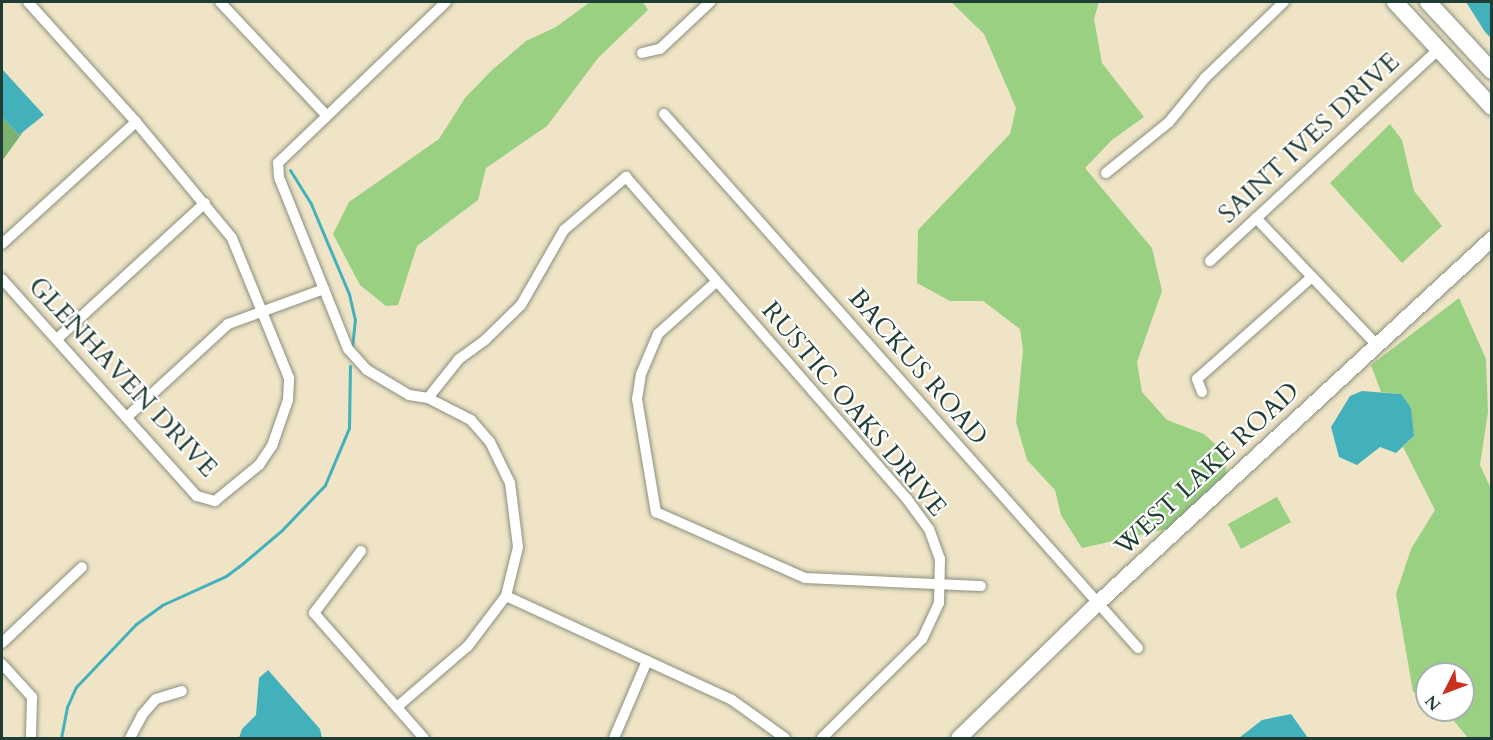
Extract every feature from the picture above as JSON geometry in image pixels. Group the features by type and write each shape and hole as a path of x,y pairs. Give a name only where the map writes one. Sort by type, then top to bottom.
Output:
{"main road":[{"path":"1395,2 1491,107"},
{"path":"1428,2 1491,71"}],"street":[{"path":"28,2 136,122 232,238 262,313"},
{"path":"396,707 468,646 506,596 518,547 510,483 490,442 471,420 428,398 409,395 367,370 348,349 279,177 278,162 446,2"},
{"path":"642,53 660,49 710,2"},
{"path":"1106,173 1169,122 1205,78 1284,2"},
{"path":"225,3 326,115"},
{"name":"SAINT IVES DRIVE","path":"1210,261 1439,49"},
{"name":"BACKUS ROAD","path":"664,114 1138,648"},
{"path":"2,244 136,122"},
{"name":"RUSTIC OAKS DRIVE","path":"428,398 459,359 485,340 521,305 564,230 626,177 929,529 940,560 937,612 922,639 822,738"},
{"path":"57,339 205,203"},
{"path":"1256,218 1377,345"},
{"name":"WEST LAKE ROAD","path":"958,738 1097,603 1491,238"},
{"path":"1202,392 1197,379 1312,278"},
{"name":"GLENHAVEN DRIVE","path":"2,279 197,496 215,501 259,465 272,446 288,400 289,378 262,313"},
{"path":"716,282 658,334 641,374 637,399 656,512 805,578 940,587 981,586"},
{"path":"127,417 228,324 324,289"},
{"path":"361,551 314,613 424,738"},
{"path":"2,643 82,567"},
{"path":"506,596 732,700 785,738"},
{"path":"614,738 647,661"},
{"path":"2,664 32,697 31,738"},
{"path":"130,738 142,715 156,699 182,691"}],"green space":[{"path":"590,2 643,2 648,10 598,58 547,126 486,168 478,200 417,246 398,305 386,306 360,285 333,234 349,202 439,139 465,98 492,70 526,41 556,27"},
{"path":"951,2 1099,2 1094,19 1102,63 1144,117 1112,140 1085,168 1152,248 1162,291 1137,362 1142,392 1167,420 1204,434 1227,455 1225,478 1171,528 1082,548 1061,515 1055,490 1027,460 1016,422 1023,350 1020,329 983,301 950,301 917,283 918,230 1010,134 1016,108 984,34"},
{"path":"2,117 19,135 23,132 2,161"},
{"path":"1390,124 1402,140 1414,191 1442,226 1402,263 1330,183"},
{"path":"1459,298 1486,359 1488,412 1480,465 1492,491 1491,738 1468,738 1455,722 1475,722 1475,662 1415,662 1415,693 1413,692 1396,594 1411,549 1435,510 1403,447 1414,436 1401,394 1381,392 1371,365"},
{"path":"1277,497 1291,522 1241,549 1228,524"}],"water":[{"path":"1466,2 1491,2 1491,38 1485,32"},
{"path":"2,69 44,115 19,135 2,117"},
{"path":"1362,391 1401,394 1411,408 1414,436 1396,453 1380,447 1357,465 1339,457 1331,427 1350,396"},
{"path":"268,670 320,729 322,738 239,738 242,729 256,715 259,678"},
{"path":"1291,714 1308,738 1239,738 1262,720"}],"waterway":[{"path":"290,170 311,204 349,294 355,319 352,347"},
{"path":"61,738 67,707 76,687 136,624 162,605 226,576 282,530 325,485 349,428 350,366"}]}
